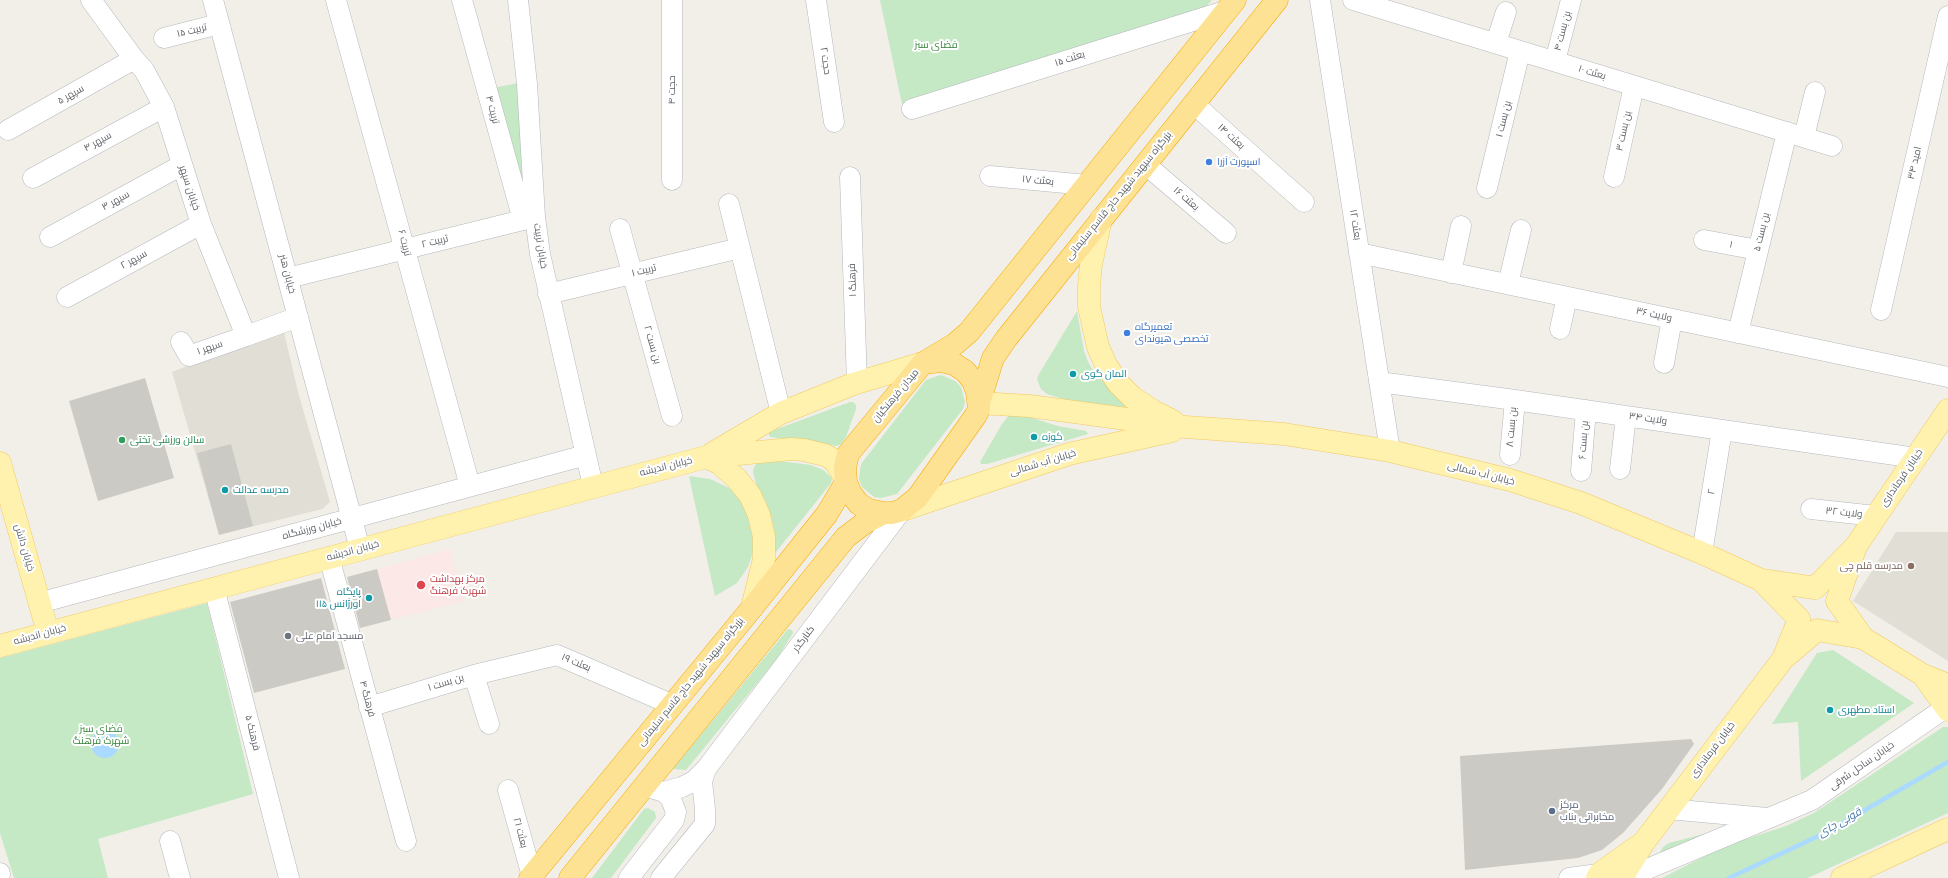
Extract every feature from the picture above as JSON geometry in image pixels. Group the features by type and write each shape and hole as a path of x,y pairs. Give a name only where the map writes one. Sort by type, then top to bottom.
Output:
{"highway":[{"name":"بزرگراه سپهبد شهید حاج قاسم سلیمانی","path":"979,403 983,384 993,358 1025,314 1277,0"},
{"path":"923,363 955,344 969,332 1231,5"},
{"name":"میدان فرهنگیان","path":"846,479 844,468 848,454 856,442 923,363 941,361 960,367 973,381 979,403"},
{"path":"570,878 846,537 858,527 893,511 918,497 972,422 979,408 979,403"},
{"name":"بزرگراه سپهبد شهید حاج قاسم سلیمانی","path":"531,877 673,705 827,514 846,479"},
{"path":"846,479 851,494 859,504 869,510 893,511"}],"main road":[{"path":"1101,219 1091,264 1089,286 1089,307 1098,347 1106,365 1118,383 1132,397 1152,411 1186,427"},
{"name":"خیابان اندیشه","path":"706,457 781,413 857,383 923,363"},
{"name":"خیابان آب شمالی","path":"979,403 1030,406 1186,427 1284,434 1390,450 1510,480 1581,503 1702,553 1761,580 1815,588"},
{"name":"خیابان فرمانداری","path":"1815,588 1856,546 1948,410"},
{"name":"خیابان آب شمالی","path":"893,511 1069,454 1186,427"},
{"name":"خیابان اندیشه","path":"0,646 593,486 706,457 784,449 804,450 825,455 834,460 846,479"},
{"path":"706,457 719,463 736,478 750,495 759,515 764,537 764,559 752,608"},
{"name":"خیابان دانش","path":"0,463 48,633"},
{"name":"خیابان فرمانداری","path":"1837,601 1856,546"},
{"name":"خیابان آب شمالی","path":"1761,580 1799,619"},
{"path":"1863,638 1837,601 1828,591 1815,588 1809,590 1800,597 1796,608 1799,619 1806,627 1863,638 1923,675 1948,685"},
{"path":"1818,630 1830,626 1835,621 1838,615 1837,601"},
{"name":"خیابان فرمانداری","path":"1783,658 1799,619"},
{"name":"خیابان فرمانداری","path":"1622,878 1644,842 1668,809 1783,658 1818,630"},
{"path":"1923,675 1947,708"},
{"path":"1842,878 1948,829"},
{"name":"خیابان فرمانداری","path":"1603,877 1644,842"}],"street":[{"name":"خیابان سپهر","path":"91,0 134,59 144,70 164,107 201,224 246,336"},
{"name":"خیابان هنر","path":"213,0 360,549"},
{"name":"تربیت ۶","path":"336,0 470,486"},
{"name":"تربیت ۴","path":"462,0 529,218"},
{"name":"خیابان تربیت","path":"518,0 528,84 529,218 540,254 593,486"},
{"name":"حجت ۴","path":"672,0 672,180"},
{"name":"حجت ۲","path":"816,0 834,122"},
{"name":"بعثت ۱۲","path":"1320,0 1390,450"},
{"name":"بعثت ۱۰","path":"1353,0 1832,146"},
{"name":"بن بست ۴","path":"1555,61 1571,0"},
{"name":"بعثت ۱۵","path":"912,109 1231,5"},
{"path":"1496,43 1506,12"},
{"name":"امید ۳۴","path":"1881,310 1948,16"},
{"name":"تربیت ۱۵","path":"164,38 219,24"},
{"name":"بن بست ۱","path":"1487,188 1520,51"},
{"name":"سپهر ۵","path":"8,130 134,59"},
{"name":"بن بست ۳","path":"1614,177 1634,86"},
{"path":"1795,135 1814,92"},
{"name":"بعثت ۱۴","path":"1194,104 1304,202"},
{"name":"سپهر ۴","path":"33,178 164,107"},
{"name":"بن بست ۵","path":"1738,333 1758,250 1795,135"},
{"name":"بعثت ۱۶","path":"1145,164 1226,234"},
{"name":"سپهر ۳","path":"50,238 182,165"},
{"name":"بعثت ۱۷","path":"990,176 1087,185"},
{"name":"فرهنگ ۱","path":"850,177 857,383"},
{"path":"729,204 781,413"},
{"name":"تربیت ۲","path":"288,278 529,218"},
{"name":"سپهر ۲","path":"67,297 201,224"},
{"path":"1451,273 1461,226"},
{"path":"620,229 632,274"},
{"path":"1508,284 1521,230"},
{"name":"۱","path":"1704,240 1758,250"},
{"name":"تربیت ۱","path":"548,294 740,248"},
{"name":"ولایت ۳۶","path":"1359,253 1948,377"},
{"name":"بن بست ۲","path":"632,274 672,416"},
{"path":"1560,329 1567,297"},
{"path":"246,336 298,317"},
{"path":"1664,363 1672,319"},
{"name":"سپهر ۱","path":"181,342 189,356 246,336"},
{"name":"ولایت ۳۴","path":"1380,382 1916,458"},
{"name":"بن بست ۸","path":"1510,455 1515,400"},
{"name":"بن بست ۶","path":"1581,470 1586,410"},
{"path":"1620,469 1626,416"},
{"name":"۲","path":"1702,553 1722,430"},
{"name":"خیابان ورزشگاه","path":"39,603 586,455"},
{"name":"ولایت ۳۲","path":"1811,510 1876,516"},
{"name":"کنارگذر","path":"635,796 652,789 664,792 682,787 694,781 706,769 893,511"},
{"name":"فرهنگ ۴","path":"329,557 406,841"},
{"name":"فرهنک ۵","path":"214,588 289,878"},
{"name":"بعثت ۱۹","path":"474,675 557,655 673,705"},
{"name":"بن بست ۱","path":"369,707 474,675 489,724"},
{"name":"خیابان ساحل شرقی","path":"1626,878 1812,800 1947,708"},
{"path":"661,878 705,824 706,810 702,781 706,769"},
{"name":"بعثت ۲۱","path":"508,790 531,877"},
{"path":"664,792 670,797 676,812"},
{"path":"629,878 671,827 676,812 683,803 692,799 701,802 706,810"},
{"name":"خیابان ساحل شرقی","path":"1668,809 1771,818"},
{"path":"170,841 180,878"},
{"path":"1570,878 1603,877"}],"shaded area":[{"path":"283,328 298,392 330,502 322,509 219,535 172,372"},
{"name":"مدرسه قلم چی","path":"1896,532 1948,532 1948,661 1853,601"},
{"name":"مرکز بهداشت شهرک فرهنگ","path":"450,549 464,601 391,620 377,569"}],"green space":[{"name":"فضای سبز","path":"880,0 1212,0 1203,10 902,104"},
{"path":"518,83 528,193 522,194 493,88"},
{"path":"1077,311 1084,351 1088,362 1094,372 1126,406 1124,408 1070,401 1047,394 1041,389 1037,379 1039,374"},
{"path":"941,375 955,381 961,387 965,402 963,409 897,494 881,498 874,497 862,487 859,479 861,464 926,380"},
{"path":"853,402 856,405 856,409 846,437 841,444 836,446 770,437 769,435 769,432"},
{"path":"1016,413 1058,426 1086,431 1088,434 987,464 981,464 980,462 1002,424 1009,415"},
{"path":"779,461 811,465 823,470 832,478 831,483 772,557 774,532 772,520 766,502 757,487 753,472 757,463"},
{"path":"689,476 710,479 729,488 740,498 753,524 753,552 748,567 737,583 715,596"},
{"name":"فضای سبز شهرک فرهنگ","path":"207,603 253,794 98,839 108,878 14,878 0,833 0,658"},
{"path":"788,629 792,630 793,633 776,660 686,770 673,769"},
{"path":"1833,650 1914,703 1801,781 1798,722 1772,724 1817,653"},
{"path":"1943,727 1948,727 1948,813 1808,878 1662,878 1725,846 1786,826 1814,813"},
{"path":"648,808 655,812 656,818 611,878 592,878 644,809"},
{"path":"1715,831 1657,857 1663,847 1669,843"}],"water":[{"path":"105,730 115,734 119,744 115,754 105,758 95,754 91,744 95,734"}],"building":[{"name":"سالن ورزشی تختی","path":"145,378 174,478 98,501 69,401"},
{"name":"مدرسه عدالت","path":"231,444 253,526 219,535 197,453"},
{"name":"پایگاه اورژانس ۱۱۵","path":"377,569 391,620 360,628 347,577"},
{"name":"مسجد امام علی","path":"321,578 345,669 254,693 230,602"},
{"name":"مرکز مخابراتی بناب","path":"1691,739 1694,744 1662,789 1623,833 1602,850 1578,858 1465,870 1460,756"}],"waterway":[{"name":"قوبی چای","path":"1729,878 1827,832 1948,762"}],"place":[{"name":"اسپورت آزرا","path":"1209,162"},
{"name":"تعمیرگاه تخصصی هیوندای","path":"1127,333"},
{"name":"المان گوی","path":"1073,374"},
{"name":"کوزه","path":"1034,437"},
{"name":"سالن ورزشی تختی","path":"122,440"},
{"name":"مدرسه عدالت","path":"225,490"},
{"name":"مدرسه قلم چی","path":"1911,566"},
{"name":"مرکز بهداشت شهرک فرهنگ","path":"421,585"},
{"name":"پایگاه اورژانس ۱۱۵","path":"369,598"},
{"name":"مسجد امام علی","path":"288,636"},
{"name":"استاد مطهری","path":"1830,710"},
{"name":"مرکز مخابراتی بناب","path":"1552,811"}]}
